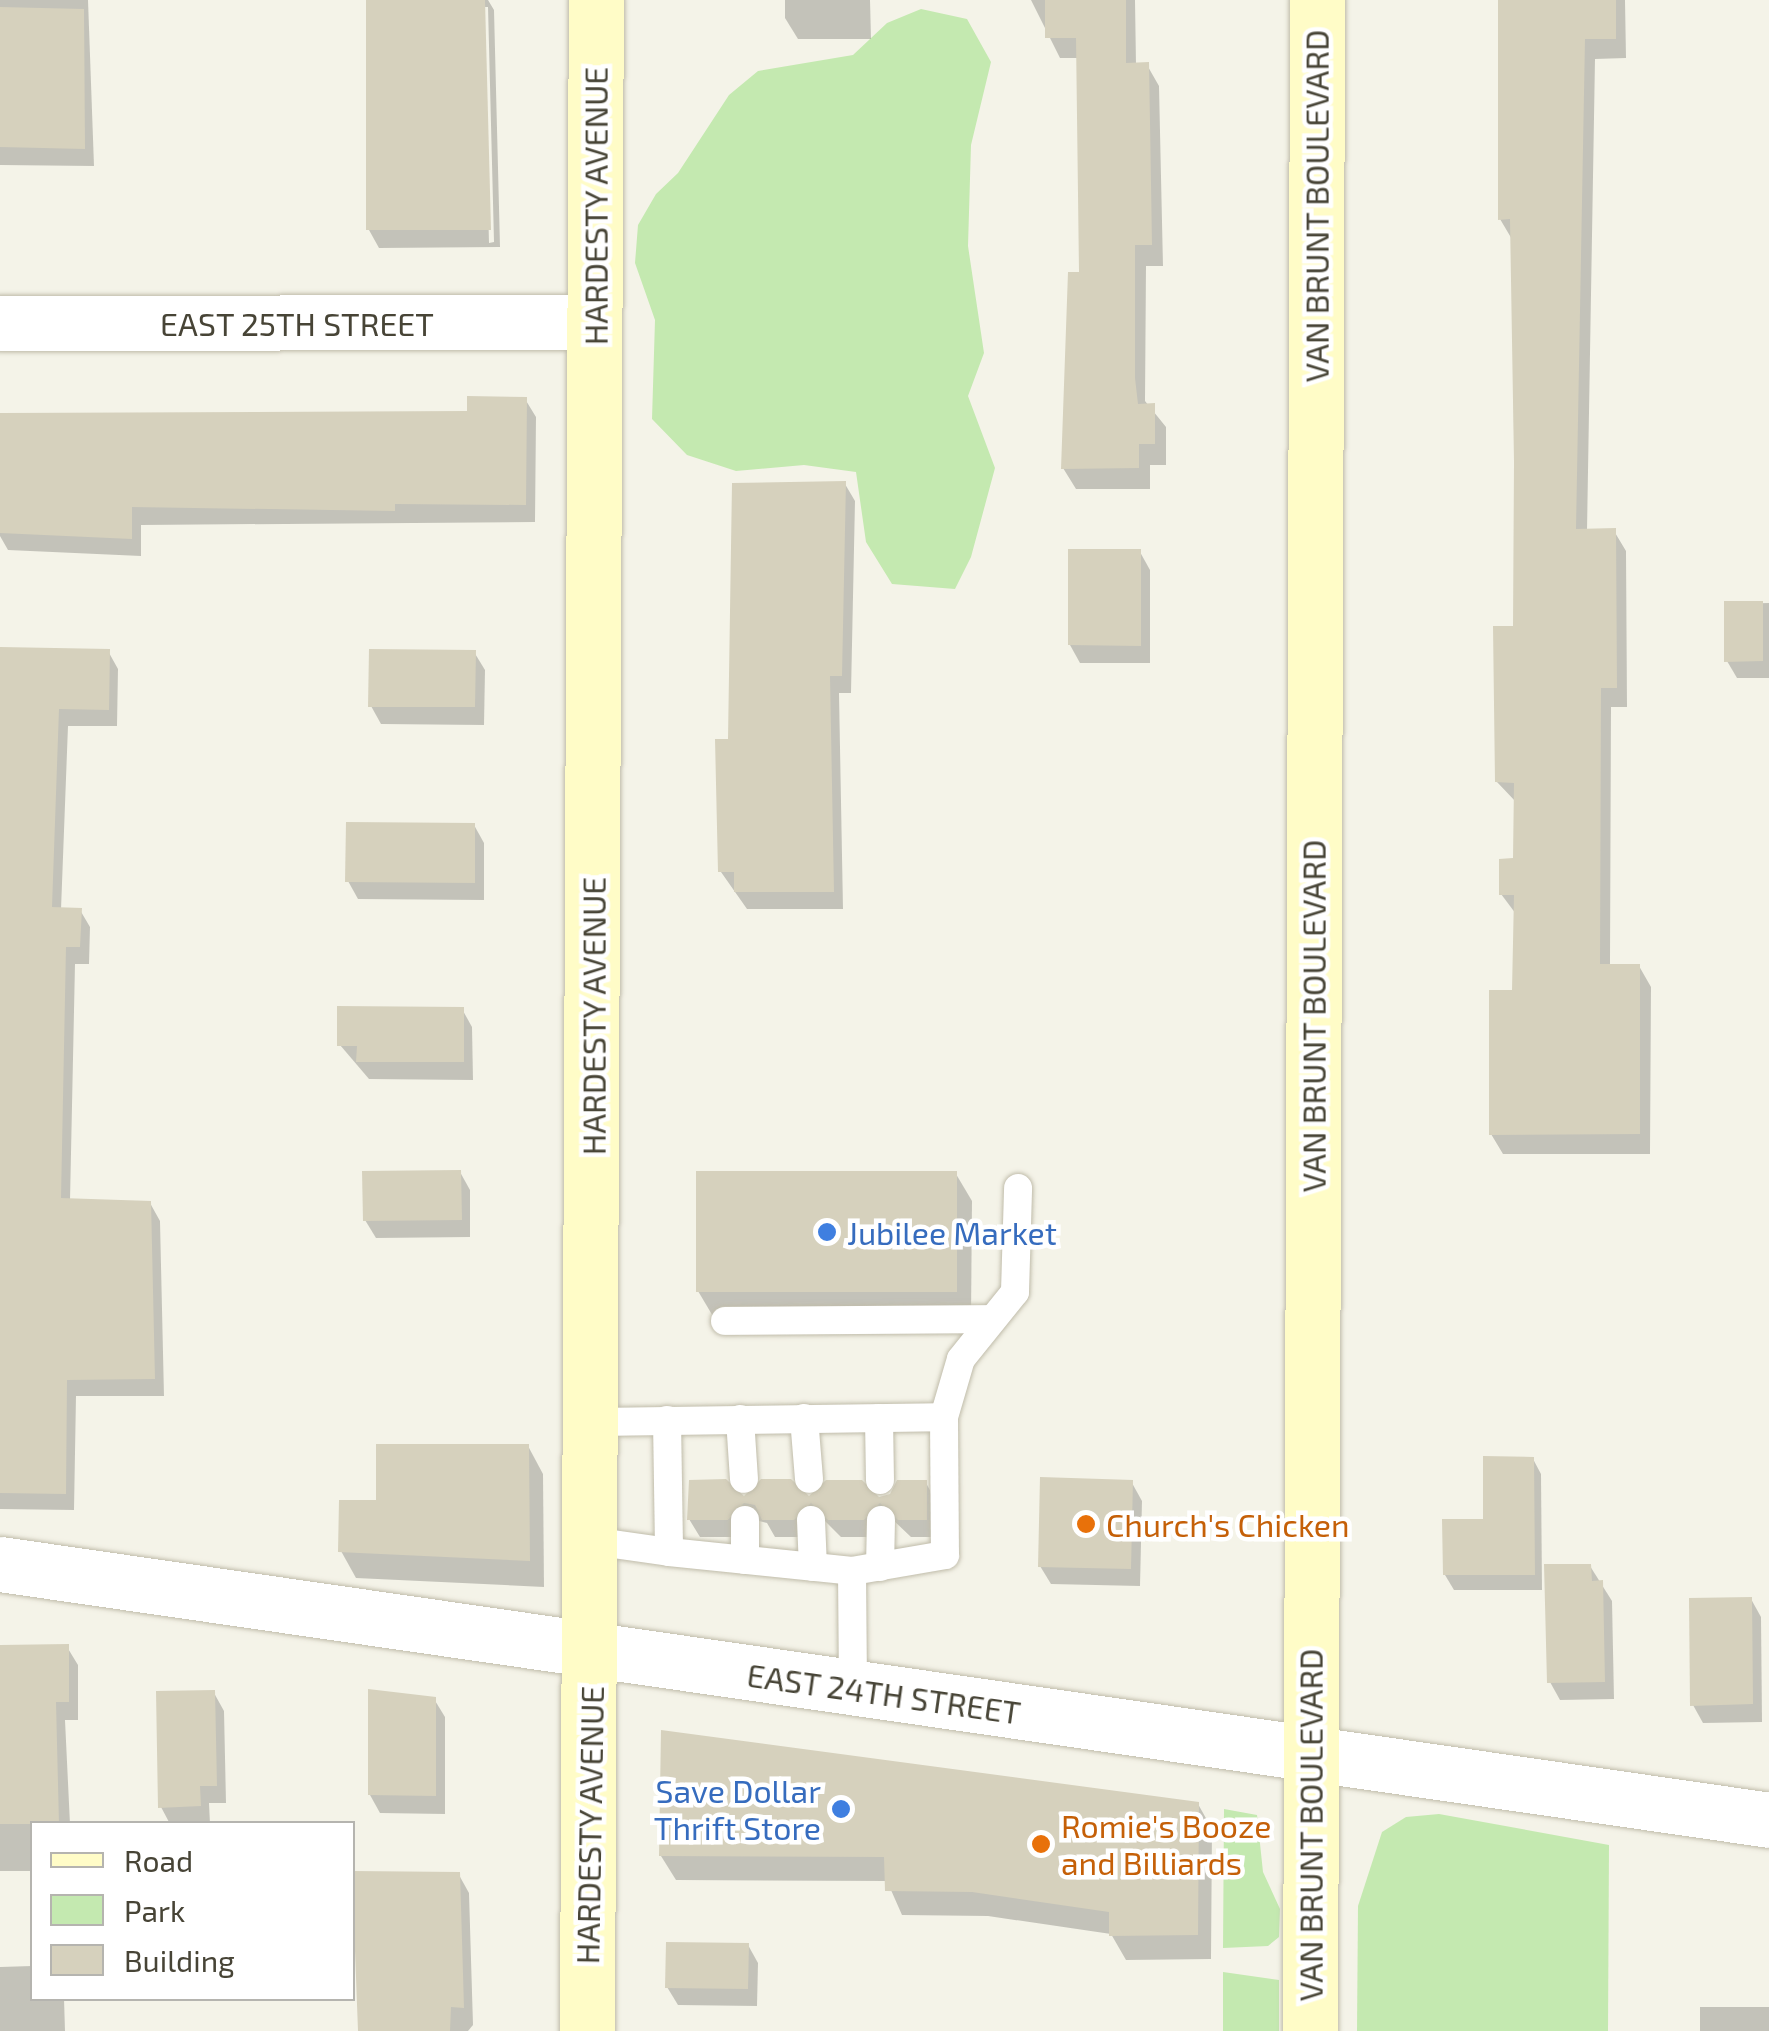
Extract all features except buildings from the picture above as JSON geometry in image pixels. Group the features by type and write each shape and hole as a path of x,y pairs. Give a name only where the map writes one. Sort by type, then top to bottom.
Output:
{"main road":[{"name":"HARDESTY AVENUE","path":"587,2031 596,0"},
{"name":"VAN BRUNT BOULEVARD","path":"1310,2031 1317,0"}],"street":[{"name":"EAST 25TH STREET","path":"0,323 594,322"},
{"name":"EAST 24TH STREET","path":"0,1564 591,1653 1769,1820"}],"lane":[{"path":"592,1541 852,1571 945,1556 944,1417 961,1358 1015,1292 1018,1188"},
{"path":"725,1321 992,1320"},
{"path":"592,1422 944,1417"},
{"path":"804,1418 809,1480"},
{"path":"879,1418 880,1480"},
{"path":"740,1419 744,1479"},
{"path":"667,1420 669,1552"},
{"path":"745,1520 745,1560"},
{"path":"811,1520 813,1567"},
{"path":"880,1566 881,1520"},
{"path":"852,1571 853,1689"}],"green space":[{"path":"921,9 967,19 991,62 971,145 968,246 984,353 968,396 995,468 971,557 955,589 892,584 866,542 856,472 804,465 736,471 687,455 652,419 655,320 635,263 638,225 656,194 678,173 729,95 758,71 853,55 887,23"},
{"path":"1224,1809 1257,1815 1263,1872 1280,1909 1279,1937 1268,1946 1223,1948"},
{"path":"1439,1814 1609,1845 1608,2031 1357,2031 1358,1906 1382,1832 1406,1817"},
{"path":"1223,1972 1279,1980 1279,2031 1223,2031"}],"place":[{"name":"Jubilee Market","path":"827,1232"},
{"name":"Church's Chicken","path":"1086,1524"},
{"name":"Save Dollar Thrift Store","path":"841,1809"},
{"name":"Romie's Booze and Billiards","path":"1041,1844"}]}
